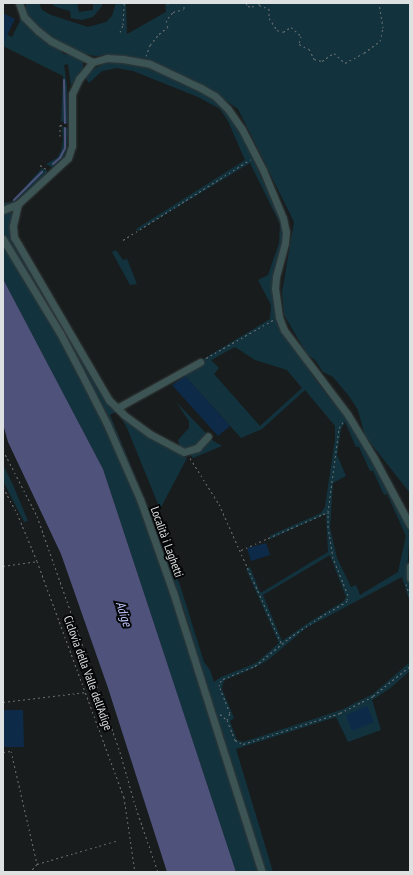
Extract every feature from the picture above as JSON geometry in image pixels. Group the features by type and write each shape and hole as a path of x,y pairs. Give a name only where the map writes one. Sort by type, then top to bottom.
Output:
{"street":[{"path":"19,3 24,17 38,31 51,40 92,62"},
{"path":"3,210 18,204 68,158 72,146 72,94 79,79 92,62 106,58 150,64 215,96 228,109 242,129 257,156 283,218 286,232 285,243 276,277 279,317 284,330 348,415 374,458 410,525"},
{"path":"18,204 13,226 14,237 109,400 124,415 150,434 184,452 197,448 208,436"},
{"name":"Località i Laghetti","path":"3,239 56,326 77,364 107,424 140,499 173,592 262,872"},
{"path":"117,408 200,362"},
{"path":"407,579 410,566"}],"path":[{"path":"120,32 123,25 124,3"},
{"path":"140,62 146,56 150,45 159,34 168,27 166,22 168,18 173,12 184,9 184,3"},
{"path":"246,3 248,6 252,7 256,3"},
{"path":"259,3 259,5 269,9 269,18 277,30 283,32 291,27 301,36 299,44 309,49 314,59 322,61 334,53 345,63 364,53 380,41 383,28 379,3"},
{"path":"60,136 60,125 71,127"},
{"path":"123,240 257,156"},
{"path":"200,362 279,317"},
{"path":"227,720 230,713 219,686 223,679 255,666 289,638 347,600 348,594 333,558 328,528 328,512 339,428 348,415"},
{"path":"3,450 37,516 115,737 136,808 158,872"},
{"path":"184,452 195,464 219,504 282,644"},
{"name":"Ciclovia della Valle dell'Adige","path":"3,487 17,513 37,561 87,692 124,797 135,872"},
{"path":"240,550 328,512"},
{"path":"3,566 37,561"},
{"path":"407,579 410,596"},
{"path":"219,713 227,720 235,740 243,744 340,713 373,696 410,666"},
{"path":"3,702 87,692"},
{"path":"3,752 11,751 36,864"},
{"path":"30,872 36,864 119,840"}],"shaded area":[{"path":"39,3 42,10 51,15 88,27 106,22 112,16 116,3 126,3 127,34 166,12 165,3 410,3 410,493 365,436 358,410 349,396 333,377 323,372 315,360 307,354 284,315 282,292 294,222 238,109 202,85 169,72 108,55 95,56 79,53 48,36 29,18 25,12 26,4"},
{"path":"51,3 77,3 79,12 93,10 93,3 102,3 102,6 93,17 82,20 71,18 70,11 56,7"},
{"path":"23,18 60,49 63,54 71,55 83,61 83,68 71,86 68,64 64,65 67,86 68,124 61,121 63,76 3,46 3,33 12,37 20,21 19,19"},
{"path":"119,61 141,65 175,77 201,90 218,102 238,126 281,219 284,232 275,295 292,344 315,379 350,423 407,521 410,530 407,572 410,583 410,603 402,577 306,628 268,660 254,668 225,680 223,683 222,689 234,718 230,721 237,740 243,742 341,710 373,694 410,662 410,671 389,689 372,700 381,730 348,742 336,717 236,749 273,872 265,872 226,751 224,737 216,720 190,638 190,630 183,607 179,604 115,432 105,410 98,402 28,273 3,235 3,214 11,212 13,215 10,231 105,400 117,411 110,415 180,585 204,662 210,670 214,682 221,677 256,663 279,643 246,569 250,567 260,592 262,592 328,552 326,514 268,540 271,535 321,513 325,507 335,439 335,426 305,390 262,429 241,438 183,374 200,361 270,319 271,305 258,280 268,275 279,243 280,224 250,163 138,231 136,229 245,160 228,121 220,109 198,97 133,71 117,68 102,71 89,83 85,77 93,69 107,62","holes":["235,347 255,360 287,370 302,388 260,426 214,374 219,368 211,360","345,422 356,447 359,447 370,471 373,471 384,495 387,494 406,536 398,572 360,595 356,585 351,587 337,558 330,528 333,483 346,476 337,455 341,429","330,555 346,597 344,601 282,641 263,595"]},
{"path":"62,127 68,128 67,149 64,157 53,168 46,164 57,158 61,151 63,139"},
{"path":"42,168 47,171 47,174 18,200 3,207 3,203 11,202"},
{"path":"3,244 65,346 138,501 159,558 260,872 236,872 103,469 3,279"},
{"path":"116,250 123,260 127,259 137,284 130,285 112,252"},
{"path":"176,402 207,434 191,449 180,448 178,440 189,428 189,421"},
{"path":"122,419 187,458 160,509 127,428"},
{"path":"209,438 222,446 193,458 189,453"},
{"path":"3,465 28,521 24,522 3,481"}],"water":[{"name":"Adige","path":"3,279 103,469 236,872 167,872 108,688 61,554 8,442 3,424"}],"building":[{"path":"3,13 15,19 3,44"},
{"path":"185,376 230,426 218,436 172,385"},
{"path":"266,543 270,555 251,561 247,548"},
{"path":"367,706 374,722 352,731 346,715"},
{"path":"3,710 23,710 24,747 3,747"}],"waterway":[{"path":"64,80 65,123"},
{"path":"53,164 60,158 65,148 65,128"},
{"path":"14,200 42,172"}]}
